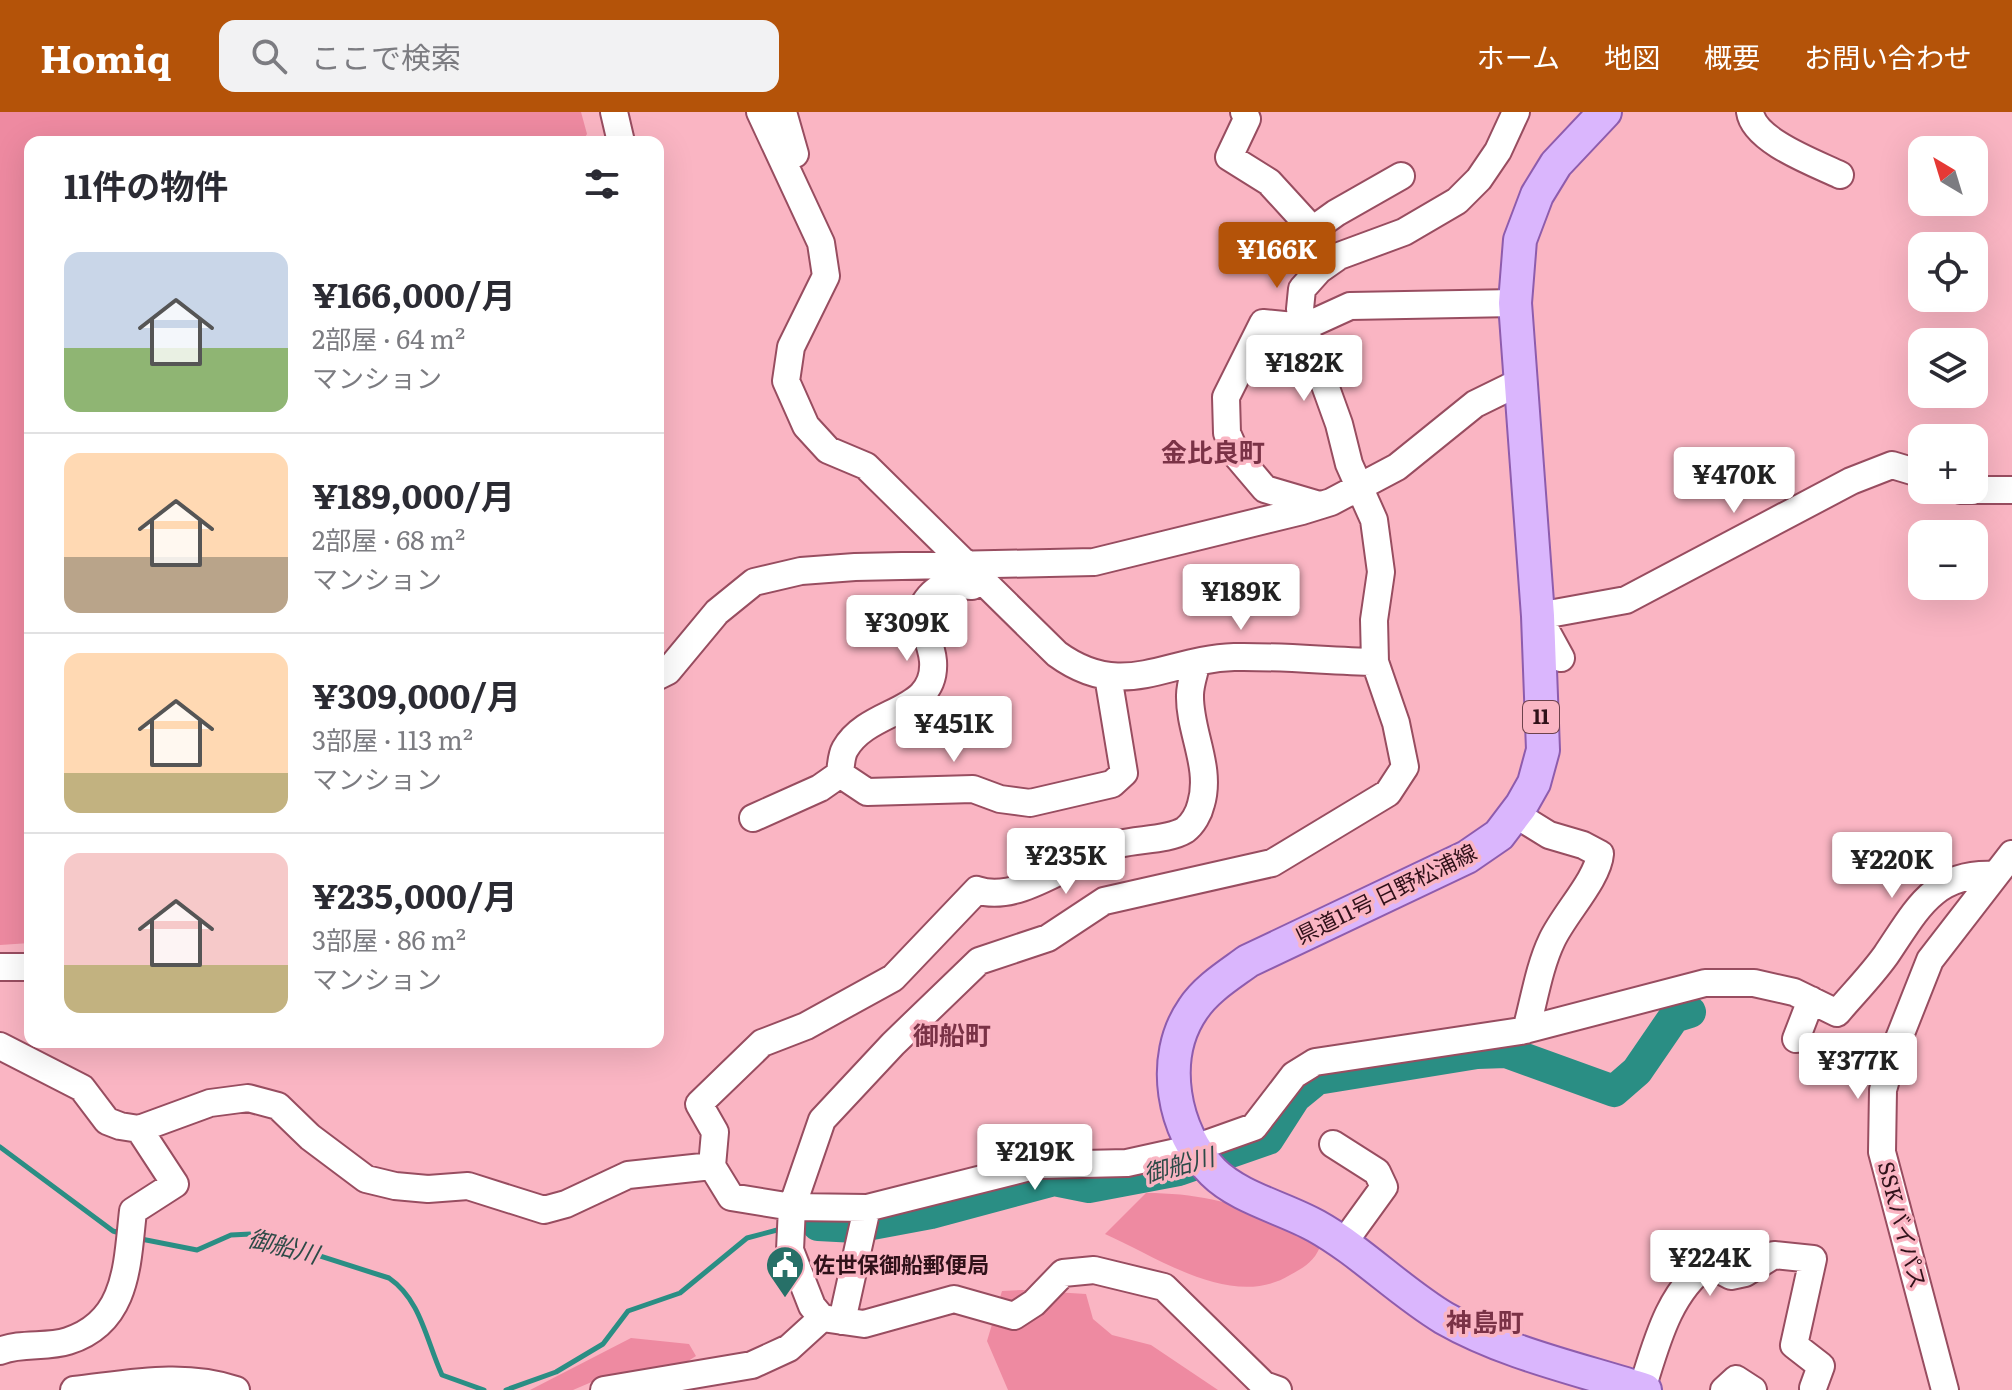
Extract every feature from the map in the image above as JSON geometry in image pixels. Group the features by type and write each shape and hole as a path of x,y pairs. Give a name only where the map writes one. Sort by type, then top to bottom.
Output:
{"main road":[{"name":"県道11号 日野松浦線","path":"1201,1157 1185,1129 1173,1083 1177,1044 1192,1009 1248,961 1467,857 1499,835 1534,783 1543,750 1538,616 1515,303 1520,240 1537,195 1556,164 1605,112"},
{"path":"1201,1157 1227,1183 1317,1226 1444,1318 1496,1342 1643,1390"}],"street":[{"path":"614,112 620,136"},
{"path":"760,112 821,243 826,276 791,347 786,381 806,426 828,450 866,466 1057,654 1086,673 1146,676 1231,657 1375,662"},
{"path":"783,112 796,154 790,172"},
{"path":"1244,112 1247,119 1229,157 1269,182 1312,229"},
{"path":"1278,1390 1264,1385 1164,1287 1094,1270 1063,1273 1034,1303 1014,1316 954,1299 864,1324 832,1320 812,1306 790,1250 792,1207 822,1120 893,1044 979,961 1048,938 1104,901 1272,863 1388,793 1405,767 1396,723 1375,662 1374,620 1381,572 1374,520 1304,327 1300,309 1302,289 1319,270 1339,256 1404,232 1457,201 1479,179 1498,151 1516,112"},
{"path":"1750,112 1756,127 1768,138 1840,175"},
{"path":"1319,270 1305,254 1290,246 1312,229 1401,176"},
{"path":"1321,506 1265,489 1237,456 1227,433 1226,397 1263,323 1304,327 1350,306 1515,303"},
{"path":"664,673 717,612 754,582 801,571 973,570 1094,562 1321,506 1397,467 1475,404 1522,381"},
{"path":"1561,658 1538,616 1626,600 1851,481 1892,465 1908,470"},
{"path":"1988,490 2012,490"},
{"path":"753,818 820,788 840,774 844,751 859,733 882,715 918,701 930,687 933,662 919,613 928,594 946,584 972,586 973,570"},
{"path":"1196,665 1190,694 1202,755 1202,802 1194,820 1184,831 1116,845 1069,864 1036,883 992,895 977,890 893,978 806,1026 762,1043 699,1104 715,1132 712,1166 731,1197 792,1207 867,1208 1038,1165 1201,1157 1254,1127 1294,1075 1315,1062 1418,1050 1526,1030 1705,983 1754,983 1794,992 1837,1013 1884,958 1921,903 1953,879 1994,875"},
{"path":"840,774 867,792 973,789 1000,799 1030,803 1112,784 1124,773 1108,676"},
{"path":"1515,814 1549,835 1583,845 1600,854 1593,877 1567,910 1549,944 1526,1030"},
{"name":"SSKバイパス","path":"1945,1390 1882,1152 1883,1090 1894,1051 1930,960 2012,854"},
{"path":"0,967 24,967"},
{"path":"1796,1039 1811,1000"},
{"path":"0,1046 82,1088 107,1121 139,1129 210,1103 248,1098 278,1106 310,1137 366,1179 428,1189 468,1186 544,1210 566,1204 628,1175 712,1166"},
{"path":"0,1351 67,1342 98,1327 125,1286 133,1211 175,1184 139,1129"},
{"path":"1333,1144 1377,1172 1384,1187 1342,1245"},
{"path":"604,1390 686,1383 752,1365 789,1348 832,1320 867,1208"},
{"path":"1643,1390 1666,1315 1699,1271 1708,1264 1731,1276 1745,1273 1774,1255 1813,1259 1794,1345 1821,1366 1813,1389"},
{"path":"74,1390 169,1379 202,1381 236,1390"},
{"path":"1724,1390 1736,1379 1753,1390"}],"shaded area":[{"path":"0,112 581,112 586,136 24,136 24,943 0,945"},
{"path":"1146,1193 1194,1196 1237,1206 1279,1223 1320,1247 1304,1267 1268,1284 1245,1287 1196,1277 1105,1234"},
{"path":"1002,1291 1086,1294 1093,1319 1112,1335 1151,1345 1218,1390 1008,1390 987,1341"},
{"path":"631,1338 689,1344 696,1356 682,1365 608,1375 573,1390 530,1390"}],"waterway":[{"name":"御船川","path":"818,1225 856,1227 931,1213 1054,1180 1089,1187 1179,1170 1268,1139 1295,1097 1317,1079 1477,1053 1506,1052 1614,1091 1637,1071 1674,1017 1690,1012"},
{"name":"御船川","path":"0,1147 113,1231 123,1234"},
{"name":"御船川","path":"799,1227 818,1225"},
{"name":"御船川","path":"506,1390 556,1372 603,1344 628,1311 680,1293 747,1238 781,1229"},
{"name":"御船川","path":"136,1238 197,1250 231,1235 251,1234 389,1278 416,1309 442,1375 484,1390"}],"place":[{"name":"佐世保御船郵便局","path":"785,1299"}],"district":[{"name":"金比良町","path":"1213,453"},
{"name":"御船町","path":"952,1036"},
{"name":"神島町","path":"1485,1323"}]}
